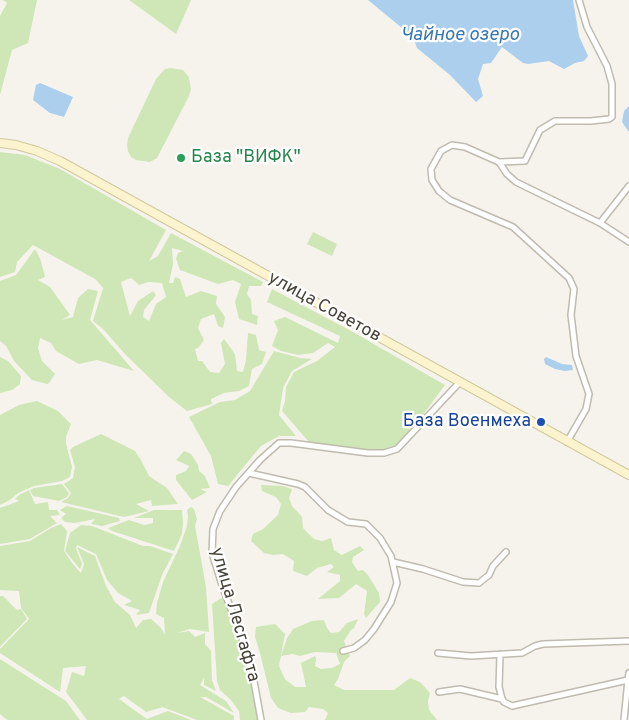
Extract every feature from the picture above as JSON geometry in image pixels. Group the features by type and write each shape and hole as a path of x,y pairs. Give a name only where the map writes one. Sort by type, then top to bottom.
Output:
{"main road":[{"name":"улица Советов","path":"0,143 37,151 60,161 459,383 629,475"}],"street":[{"path":"567,442 586,409 589,394 576,356 571,315 574,289 569,278 513,227 450,200 439,191 432,180 431,169 441,150 452,145 465,147 499,162 525,160 540,130 555,121 591,121 612,117 612,84 607,66 587,27 579,0"},
{"path":"499,162 516,182 600,223 629,242"},
{"path":"600,223 629,186"},
{"name":"улица Лесгафта","path":"260,720 250,659 212,553 213,528 220,511 236,488 260,460 279,443 368,453 384,453 397,449 459,383"},
{"path":"249,473 305,487 328,510 348,522 366,524 380,538 391,556 397,583 391,602 365,640 354,648 343,651"},
{"path":"393,562 423,569 463,582 480,583 489,575 497,561 506,552"},
{"path":"438,653 461,656 522,653 543,644 629,641"},
{"path":"500,654 499,688 504,702 512,706 628,680"},
{"path":"624,720 629,673"},
{"path":"439,692 460,689 502,699"}],"green space":[{"path":"3,0 37,0 28,43 12,50 0,95 0,16 7,3"},
{"path":"129,0 191,0 176,34"},
{"path":"165,69 183,70 189,77 191,89 189,96 157,158 150,162 136,160 131,157 128,151 128,138 156,79"},
{"path":"0,152 25,155 60,169 166,230 149,261 158,256 171,233 263,282 261,286 249,286 247,294 251,300 252,314 258,316 257,325 239,319 235,302 241,284 233,280 218,284 180,270 176,259 178,253 183,251 172,248 173,264 169,283 173,283 175,277 180,279 186,297 201,291 217,296 216,304 225,317 223,328 218,326 214,314 201,319 198,328 204,340 195,349 198,361 202,361 210,372 219,373 225,364 221,343 224,339 235,354 237,371 243,372 248,333 256,335 259,350 266,352 262,364 252,369 249,386 211,399 212,404 187,411 169,397 93,321 103,288 95,279 33,245 17,262 15,272 0,277","holes":["131,278 139,285 148,282 162,283 166,297 156,304 149,321 143,317 144,310 156,295 153,291 138,301 130,316 121,282"]},
{"path":"313,232 337,244 332,256 307,244"},
{"path":"35,249 40,258 45,277 38,280 50,287 70,315 62,320 73,317 78,298 88,289 98,291 90,320 134,371 97,360 79,364 56,351 51,343 40,338 38,348 42,361 55,374 49,383 32,380 14,361 6,346 0,341 0,281 16,275"},
{"path":"272,289 353,332 445,385 408,435 390,449 368,450 329,447 309,442 282,411 286,387 294,372 317,361 335,347 328,343 313,353 298,355 281,351 272,346 278,330 274,321 285,317 338,343 340,336 267,302"},
{"path":"274,351 312,359 292,371 283,388 279,415 296,436 279,436 261,446 228,486 218,484 211,456 189,417 220,402 235,400 250,391"},
{"path":"0,357 8,361 21,376 20,384 12,390 0,393"},
{"path":"37,401 58,411 71,424 66,437 72,467 70,477 62,481 34,486 18,493 0,505 0,415 19,405"},
{"path":"101,434 135,451 149,476 167,488 178,504 152,506 151,500 136,504 149,511 124,517 61,502 68,498 71,493 64,484 73,478 75,467 70,450"},
{"path":"184,451 191,454 210,488 200,489 207,492 192,500 176,480 176,475 186,471 189,466 176,460"},
{"path":"62,484 69,493 67,497 59,501 33,496 30,490 34,488"},
{"path":"261,485 283,486 292,489 289,498 292,506 302,517 303,528 314,539 322,541 331,538 334,550 342,555 360,546 364,550 353,557 352,562 358,571 363,570 368,575 379,593 380,602 366,618 364,614 367,591 356,584 339,598 318,599 340,581 340,575 327,572 334,567 331,564 317,568 307,576 293,571 294,561 283,554 273,555 264,553 251,541 253,534 263,529 278,515 281,504 276,497 262,491"},
{"path":"29,490 35,504 48,502 49,510 57,510 60,515 50,516 57,523 30,539 0,544 0,508 19,501 15,499"},
{"path":"67,506 119,518 120,521 102,526 91,524 95,519 75,523 65,522 61,518 66,514 60,510"},
{"path":"191,507 194,509 197,519 195,526 206,587 209,632 190,629 177,633 189,631 195,637 205,633 205,644 211,651 212,680 216,691 204,685 204,678 200,685 226,701 234,713 206,697 200,697 234,716 234,720 197,720 163,707 146,712 124,696 119,699 147,719 168,711 191,720 87,720 66,692 72,672 84,676 86,666 63,668 60,692 0,653 0,649 29,619 21,608 19,591 0,590 0,546 30,541 61,524 67,531 64,551 81,573 84,564 77,547 95,556 106,586 115,602 130,615 136,628 143,620 151,619 165,634 164,618 156,614 157,603 163,582 187,526 187,510"},
{"path":"154,510 182,510 182,534 174,551 112,531 108,528 129,520 144,525 153,523 153,518 134,518"},
{"path":"81,525 92,526 143,546 150,546 173,554 162,575 149,613 136,615 140,610 124,605 132,601 118,593 107,580 96,554 77,545 76,548 82,564 80,569 65,551 70,533"},
{"path":"226,595 248,657 238,660 250,665 258,709 258,720 240,720 239,711 220,690 217,681 212,604"},
{"path":"0,596 3,596 17,610 21,609 27,619 0,647"},
{"path":"358,619 344,641 350,656 344,662 334,685 344,690 394,690 410,678 420,682 430,693 428,701 429,710 437,720 325,720 328,713 323,709 309,707 305,712 291,713 278,708 271,698 255,637 256,627 275,624 285,634 279,666 285,679 295,687 306,687 301,663 315,656 315,666 321,669 332,668 340,664 336,653 315,652 300,656 293,654 281,656 287,638 293,629 312,621 324,620 331,633 339,632 347,623"},
{"path":"0,659 66,701 80,720 6,719 0,714"}],"water":[{"name":"Чайное озеро","path":"368,0 573,0 579,36 588,56 584,61 564,69 549,61 523,63 502,47 491,63 483,64 478,79 483,96 476,102 450,75 417,48 413,37"},
{"path":"40,83 73,97 64,117 50,113 33,100 36,85"},
{"path":"629,106 629,132 622,122 624,111"},
{"path":"546,357 562,364 572,365 573,370 555,369 545,364 544,359"}],"place":[{"name":"База \"ВИФК\"","path":"181,158"},
{"name":"База Военмеха","path":"541,422"}]}
